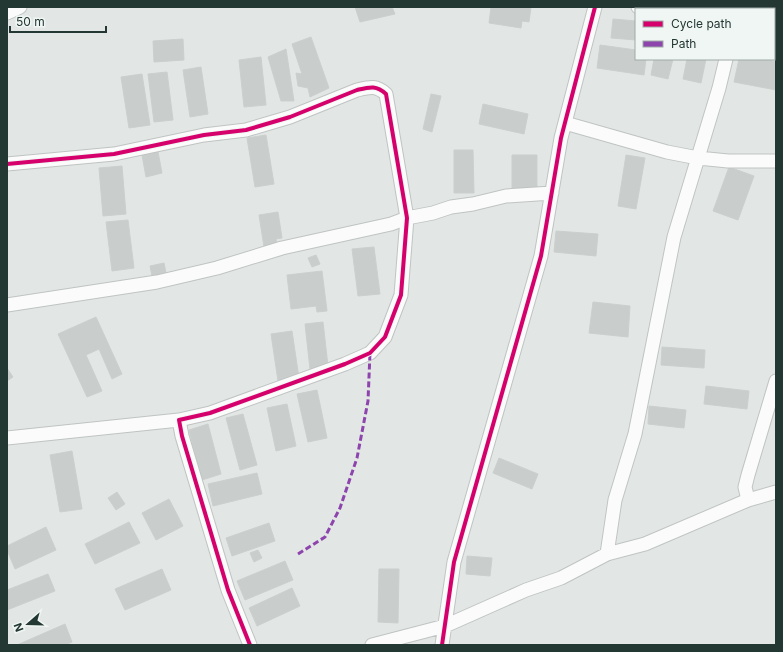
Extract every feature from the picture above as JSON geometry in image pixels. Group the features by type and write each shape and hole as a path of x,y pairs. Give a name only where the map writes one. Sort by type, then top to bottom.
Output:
{"street":[{"path":"7,13 20,7"},
{"path":"442,645 454,562 541,256 561,138 595,7"},
{"path":"607,554 615,500 635,434 674,238 719,88 726,60"},
{"path":"7,164 114,154 204,136 246,130 290,117 357,90 369,87 379,88 386,94 389,107 407,218 400,295 385,337 370,352 345,364 210,412 179,420 7,438"},
{"path":"565,124 667,152 698,158 728,161 776,161"},
{"path":"7,305 165,280 217,268 282,248 391,224 407,218 433,213 451,207 473,204 506,196 552,193"},
{"path":"748,500 745,487 776,381"},
{"path":"179,420 182,436 228,590 250,645"},
{"path":"372,645 445,626 526,590 561,578 607,554 645,544 748,500 776,492"}],"building":[{"path":"355,7 392,7 395,14 360,22"},
{"path":"491,7 531,7 529,22 522,21 521,28 489,23"},
{"path":"613,19 635,21 635,40 611,38"},
{"path":"311,37 329,88 310,97 308,88 298,86 296,73 302,74 292,44"},
{"path":"183,39 184,60 154,62 153,41"},
{"path":"600,45 635,50 635,60 646,60 644,75 597,68"},
{"path":"286,49 294,101 281,101 268,57"},
{"path":"261,57 266,105 244,107 239,60"},
{"path":"654,60 673,60 668,79 651,75"},
{"path":"687,60 706,60 701,83 683,79"},
{"path":"739,60 767,60 776,62 776,90 734,82"},
{"path":"201,67 208,114 190,117 183,70"},
{"path":"167,72 173,120 154,122 148,74"},
{"path":"142,74 150,125 129,128 121,77"},
{"path":"431,94 441,96 432,132 423,129"},
{"path":"483,104 528,114 524,134 479,124"},
{"path":"266,135 274,184 255,187 247,138"},
{"path":"454,150 473,150 474,193 454,193"},
{"path":"158,152 162,173 146,177 142,155"},
{"path":"512,155 537,155 537,193 512,193"},
{"path":"626,155 645,158 636,209 618,206"},
{"path":"122,166 126,214 103,216 99,168"},
{"path":"729,167 754,176 738,220 713,211"},
{"path":"278,212 282,238 276,239 277,245 264,247 259,215"},
{"path":"128,220 134,268 112,271 106,222"},
{"path":"556,231 598,234 596,256 554,252"},
{"path":"374,247 380,294 358,296 352,249"},
{"path":"316,255 320,264 312,267 308,258"},
{"path":"164,263 166,273 152,276 150,266"},
{"path":"322,271 327,311 317,312 316,306 291,309 287,275"},
{"path":"593,302 630,306 628,337 589,333"},
{"path":"96,317 122,374 112,379 99,349 86,355 102,391 87,397 58,334"},
{"path":"323,322 328,366 310,369 305,324"},
{"path":"292,331 299,378 278,381 271,334"},
{"path":"662,347 705,350 704,368 661,365"},
{"path":"7,368 13,377 7,381"},
{"path":"706,386 749,391 747,409 704,404"},
{"path":"317,390 327,438 308,442 297,394"},
{"path":"287,404 296,446 276,451 267,408"},
{"path":"649,406 686,410 684,428 648,424"},
{"path":"243,414 257,465 240,470 226,418"},
{"path":"208,424 221,474 202,480 189,430"},
{"path":"72,451 82,509 60,512 50,455"},
{"path":"499,458 538,474 532,489 493,473"},
{"path":"257,473 262,494 213,506 208,484"},
{"path":"117,492 125,504 116,510 108,498"},
{"path":"169,499 183,526 156,540 142,513"},
{"path":"129,522 140,543 95,564 85,544"},
{"path":"269,523 275,541 232,556 226,538"},
{"path":"46,527 56,550 15,569 7,550 7,546"},
{"path":"258,550 262,558 254,562 250,553"},
{"path":"467,556 492,558 490,576 466,574"},
{"path":"285,561 293,580 245,600 237,581"},
{"path":"162,569 171,590 125,610 115,589"},
{"path":"379,569 399,569 398,623 378,622"},
{"path":"48,574 55,591 7,610 7,590"},
{"path":"292,588 300,606 257,626 249,608"},
{"path":"65,624 72,642 65,645 17,645"}],"marked path":[{"path":"298,554 325,537 340,508 357,458 368,401 370,353"}],"cycle path":[{"path":"442,645 454,562 541,256 561,138 595,7"},
{"path":"7,164 114,154 204,135 246,130 290,117 357,90 376,88 386,94 407,218 401,295 385,337 370,353 345,364 210,413 179,420 182,436 228,590 250,645"}]}
